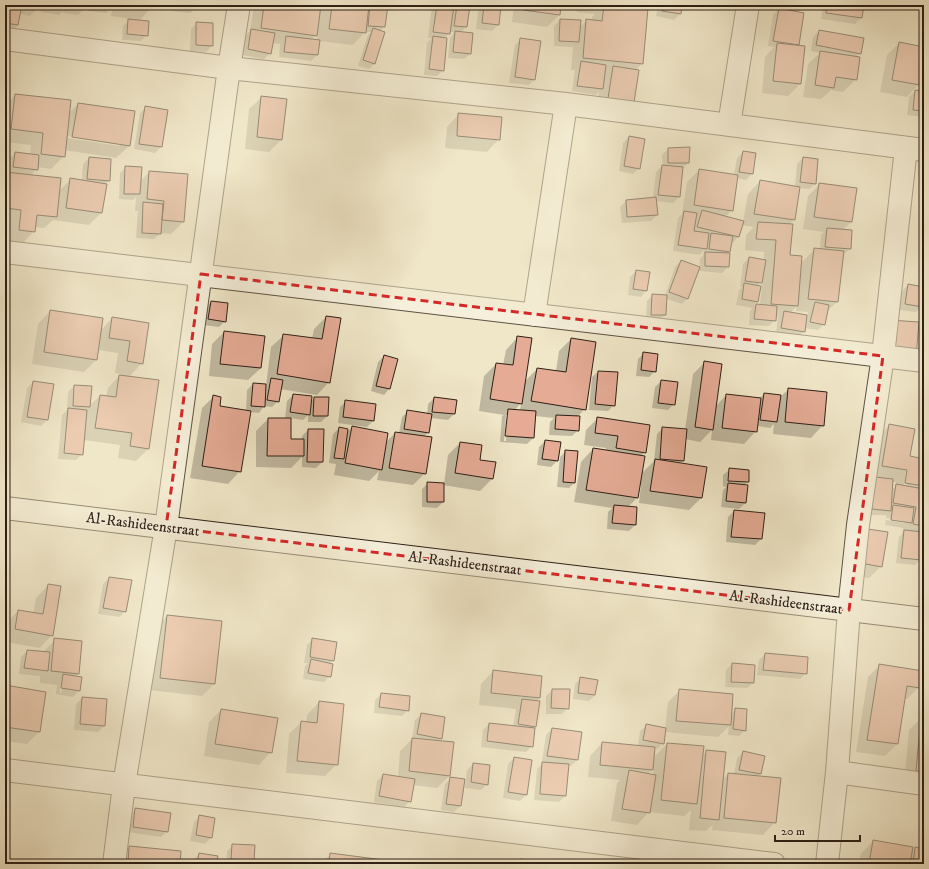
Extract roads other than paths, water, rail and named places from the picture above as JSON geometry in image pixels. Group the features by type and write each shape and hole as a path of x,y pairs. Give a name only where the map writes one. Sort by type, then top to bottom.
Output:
{"street":[{"path":"114,864 124,785 166,527 239,5"},
{"path":"729,125 748,5"},
{"path":"5,39 229,68 566,104 915,149 858,525 849,610 837,772 827,864"},
{"path":"534,315 566,104"},
{"path":"5,252 201,274 924,361"},
{"name":"Al-Rashideenstraat","path":"5,508 924,619"},
{"path":"5,770 774,864"},
{"path":"837,772 924,784"}]}
